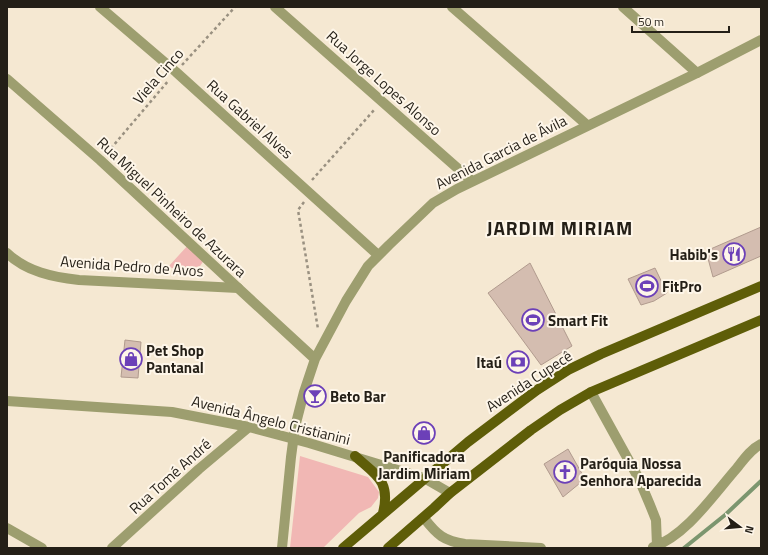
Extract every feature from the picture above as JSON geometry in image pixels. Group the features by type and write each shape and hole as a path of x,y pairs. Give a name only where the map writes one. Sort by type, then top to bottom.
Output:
{"main road":[{"name":"Avenida Cupecê","path":"343,548 424,478 497,418 568,370 601,354 761,286"},
{"path":"388,548 424,518 450,493 531,430 560,410 591,392 761,320"},
{"path":"355,456 377,475 383,483 386,493 384,513"}],"street":[{"name":"Rua Gabriel Alves","path":"100,7 176,72 378,255"},
{"name":"Rua Jorge Lopes Alonso","path":"275,7 472,181"},
{"path":"452,7 587,125"},
{"path":"623,7 697,73"},
{"name":"Avenida Garcia de Ávila","path":"282,548 293,439 304,392 315,359 322,345 346,301 368,266 378,255 433,203 472,181 697,73 761,40"},
{"name":"Rua Miguel Pinheiro de Azurara","path":"7,79 100,160 315,359"},
{"name":"Avenida Pedro de Avos","path":"7,253 14,260 26,267 60,278 238,288"},
{"path":"591,392 638,479 650,505 656,520 654,547 671,539 685,528 746,458 761,444"},
{"name":"Avenida Ângelo Cristianini","path":"7,401 172,412 249,427 355,456 424,478 450,493"},
{"name":"Rua Tomé André","path":"112,548 199,469 249,427"},
{"path":"424,518 434,531 441,537 452,542 541,548"},
{"path":"7,528 42,548"}],"path":[{"name":"Viela Cinco","path":"100,160 176,72 235,7"},
{"path":"322,345 315,317 298,210 307,199 311,182 382,102"}],"shaded area":[{"path":"190,243 205,259 200,266 182,270 168,267"},
{"path":"300,456 368,477 379,492 378,498 371,507 359,513 323,548 290,548"}],"building":[{"name":"Habib's","path":"761,227 761,256 713,277 706,251"},
{"name":"Smart Fit","path":"530,263 572,346 541,365 488,293"},
{"name":"FitPro","path":"655,268 667,293 654,301 641,305 628,279"},
{"name":"Pet Shop Pantanal","path":"125,340 141,342 138,378 121,377"},
{"name":"Paróquia Nossa Senhora Aparecida","path":"568,449 585,479 563,497 544,464"}],"waterway":[{"path":"684,548 725,515 761,481"}],"place":[{"name":"Habib's","path":"734,254"},
{"name":"FitPro","path":"647,286"},
{"name":"Smart Fit","path":"533,320"},
{"name":"Pet Shop Pantanal","path":"131,359"},
{"name":"Itaú","path":"518,362"},
{"name":"Beto Bar","path":"315,396"},
{"name":"Panificadora Jardim Miriam","path":"424,433"},
{"name":"Paróquia Nossa Senhora Aparecida","path":"565,472"}],"district":[{"name":"JARDIM MIRIAM","path":"560,227"}]}
